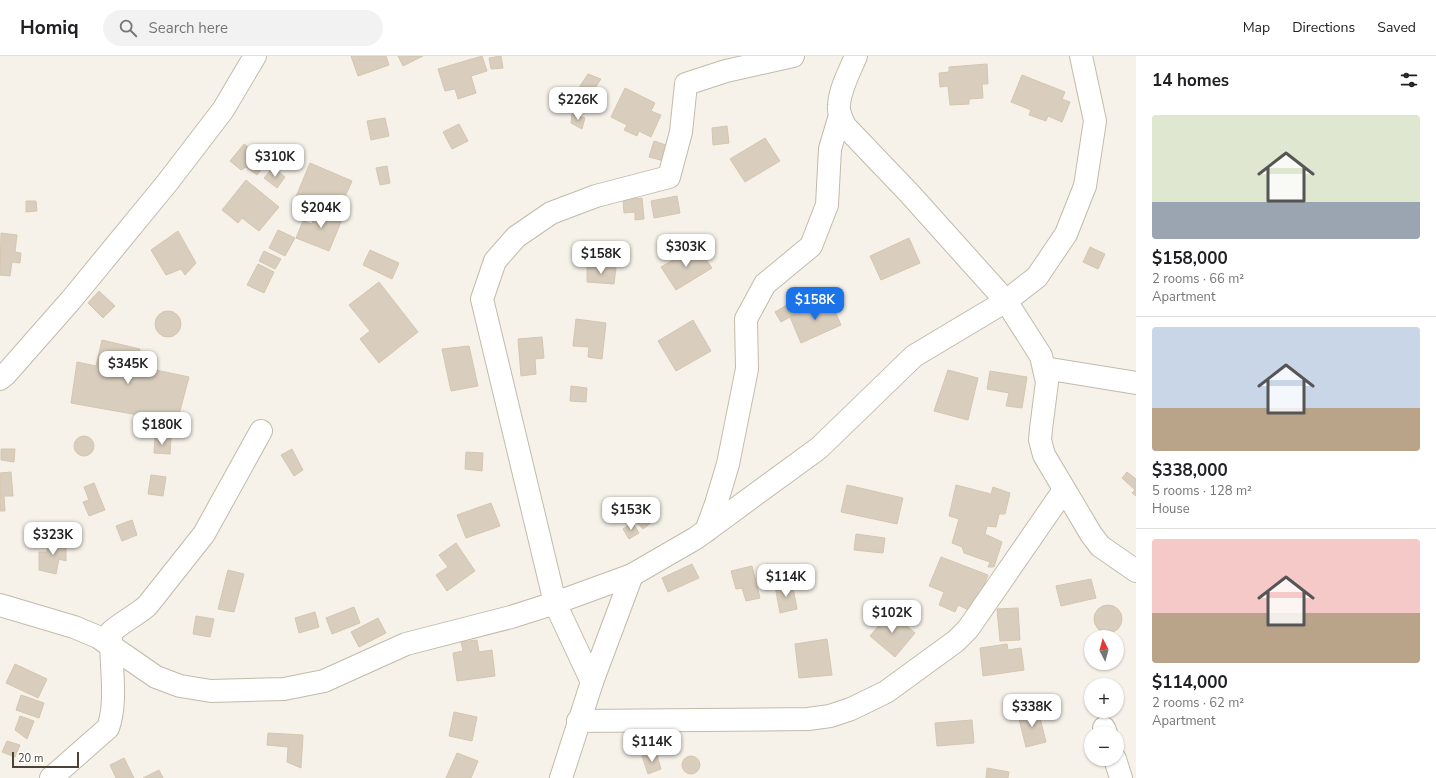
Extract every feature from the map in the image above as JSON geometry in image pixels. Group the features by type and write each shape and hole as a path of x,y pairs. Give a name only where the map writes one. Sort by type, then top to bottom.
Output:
{"street":[{"path":"0,379 71,300 167,183 224,110 255,56"},
{"path":"592,682 555,604 482,299 495,261 516,237 551,213 596,196 669,176 681,132 686,84 726,71 793,56"},
{"path":"856,56 838,105 840,115 845,126 910,194 1006,301 1041,356 1044,368 1047,382 1040,440 1044,455 1090,534 1100,546 1136,571"},
{"path":"0,605 74,627 98,637 156,677 180,686 211,691 284,689 324,681 406,644 555,604 632,575 696,538 819,448 914,356 1006,301 1037,277 1066,234 1085,186 1095,121 1081,56"},
{"path":"706,531 728,464 747,369 746,319 765,284 811,246 827,205 830,149 840,115"},
{"path":"1044,368 1136,383"},
{"path":"51,778 108,728 112,717 113,702 112,632 120,624 147,606 204,534 261,431"},
{"path":"578,721 808,719 830,716 851,709 886,692 956,641 968,630 1064,490"},
{"path":"561,778 578,721 632,575"},
{"path":"1117,766 1121,778"}],"building":[{"path":"351,56 386,56 389,65 358,76"},
{"path":"398,56 423,56 403,66"},
{"path":"482,56 487,71 471,76 476,93 458,99 455,89 445,91 438,69"},
{"path":"501,56 503,68 491,69 489,58"},
{"path":"987,64 988,84 982,84 983,98 969,99 969,104 950,105 948,86 940,87 939,73 949,72 949,67"},
{"path":"588,74 601,79 585,103 572,98"},
{"path":"1022,75 1065,92 1062,99 1070,102 1062,122 1048,116 1046,121 1029,115 1031,110 1011,102"},
{"path":"625,88 655,103 651,111 661,115 651,137 639,131 637,136 624,130 627,125 611,117"},
{"path":"572,114 585,118 582,129 571,123"},
{"path":"385,118 389,136 371,140 367,121"},
{"path":"459,124 468,141 452,149 443,132"},
{"path":"727,126 729,143 713,145 712,128"},
{"path":"765,138 780,161 745,182 730,159"},
{"path":"654,141 669,146 664,161 649,157"},
{"path":"244,144 267,162 257,175 246,167 241,170 230,161"},
{"path":"310,163 352,181 344,199 337,196 332,206 316,200 313,207 295,199"},
{"path":"387,166 390,183 380,185 376,168"},
{"path":"273,167 285,177 277,188 264,178"},
{"path":"246,180 279,207 259,231 242,218 238,223 222,210"},
{"path":"677,196 680,213 654,218 651,201"},
{"path":"642,198 644,219 635,220 635,212 624,213 623,200"},
{"path":"26,201 36,201 37,211 26,212"},
{"path":"319,207 343,217 329,251 296,238 303,221 312,224"},
{"path":"278,230 295,238 285,256 269,248"},
{"path":"178,231 196,263 185,275 181,269 166,275 151,250"},
{"path":"1,233 17,235 15,252 21,253 20,263 12,262 10,276 0,275"},
{"path":"681,237 687,247 672,256 665,247"},
{"path":"909,238 920,263 881,280 870,256"},
{"path":"697,246 712,268 676,290 661,267"},
{"path":"1090,247 1105,254 1098,269 1083,262"},
{"path":"370,250 399,263 392,279 363,265"},
{"path":"264,251 281,259 275,269 259,261"},
{"path":"258,264 274,272 264,293 247,285"},
{"path":"587,267 616,268 614,284 587,282"},
{"path":"379,282 418,332 379,363 360,339 370,331 349,305"},
{"path":"99,291 115,306 103,318 88,303"},
{"path":"830,300 841,325 801,343 790,317"},
{"path":"790,303 797,313 781,322 775,312"},
{"path":"168,311 177,315 181,324 177,333 168,337 159,333 155,324 159,315"},
{"path":"576,319 606,323 602,359 588,357 589,347 573,346"},
{"path":"693,320 711,351 676,371 658,341"},
{"path":"542,337 544,358 535,359 536,374 521,376 518,339"},
{"path":"102,340 140,349 137,366 189,377 177,422 71,403 77,362 96,366"},
{"path":"469,346 478,386 451,391 442,349"},
{"path":"948,370 978,378 968,420 934,411"},
{"path":"990,371 1027,377 1022,408 1006,406 1009,393 987,389"},
{"path":"571,386 587,388 586,402 570,401"},
{"path":"84,436 91,439 94,446 91,453 84,456 77,453 74,446 77,439"},
{"path":"155,437 171,438 170,454 154,453"},
{"path":"1,449 15,449 14,462 1,460"},
{"path":"292,449 303,470 294,476 281,455"},
{"path":"466,452 483,453 482,471 465,469"},
{"path":"11,472 13,496 4,496 5,511 0,511 0,473"},
{"path":"1127,472 1136,479 1136,496 1132,493 1135,490 1122,478"},
{"path":"151,475 166,477 163,496 148,494"},
{"path":"94,483 105,510 89,516 83,502 89,500 84,487"},
{"path":"847,485 903,498 897,524 841,512"},
{"path":"956,485 991,494 993,487 1010,493 1005,514 999,514 996,527 987,526 985,534 1002,542 994,567 988,567 990,562 964,553 962,547 952,543 959,519 949,516"},
{"path":"491,503 500,526 466,538 457,515"},
{"path":"643,513 652,522 643,529 635,521"},
{"path":"132,520 137,535 122,541 116,526"},
{"path":"633,523 639,533 629,539 623,529"},
{"path":"856,534 885,538 883,553 854,550"},
{"path":"48,538 66,540 66,561 59,559 56,574 39,570 39,552 47,552"},
{"path":"456,543 475,571 447,591 436,575 448,567 439,555"},
{"path":"941,557 988,575 973,612 958,605 955,612 939,605 944,592 929,586"},
{"path":"692,564 699,578 668,592 662,578"},
{"path":"752,566 760,598 746,601 742,588 736,589 731,571"},
{"path":"228,570 244,574 234,612 218,609"},
{"path":"1091,579 1096,598 1061,606 1056,586"},
{"path":"792,582 797,609 780,613 775,586"},
{"path":"1103,606 1113,606 1118,609 1121,614 1121,624 1116,630 1100,630 1095,624 1095,614 1098,609"},
{"path":"354,607 360,623 332,634 326,618"},
{"path":"1018,608 1020,640 1000,641 997,609"},
{"path":"315,612 319,627 299,633 295,618"},
{"path":"890,612 915,633 895,657 870,636"},
{"path":"196,616 214,619 210,637 193,634"},
{"path":"378,618 386,633 359,647 351,632"},
{"path":"827,639 832,675 799,678 795,644"},
{"path":"477,640 479,652 492,650 495,676 457,681 453,653 463,651 461,642"},
{"path":"1007,644 1008,650 1021,648 1024,670 983,676 980,648"},
{"path":"15,664 47,679 38,698 6,683"},
{"path":"21,695 44,703 39,718 16,710"},
{"path":"1038,710 1046,742 1026,747 1018,715"},
{"path":"454,712 477,717 472,741 449,736"},
{"path":"20,716 34,721 27,739 15,730"},
{"path":"972,720 974,743 937,746 935,723"},
{"path":"268,733 303,735 301,768 287,762 288,747 267,745"},
{"path":"7,741 20,745 15,757 2,752"},
{"path":"656,752 661,769 648,774 642,756"},
{"path":"457,753 478,761 471,778 446,778"},
{"path":"687,756 695,756 700,761 698,772 695,774 687,774 682,769 682,761"},
{"path":"124,758 134,778 116,778 110,765"},
{"path":"987,768 1009,772 1008,778 986,778"},
{"path":"159,770 163,778 143,778"}]}
